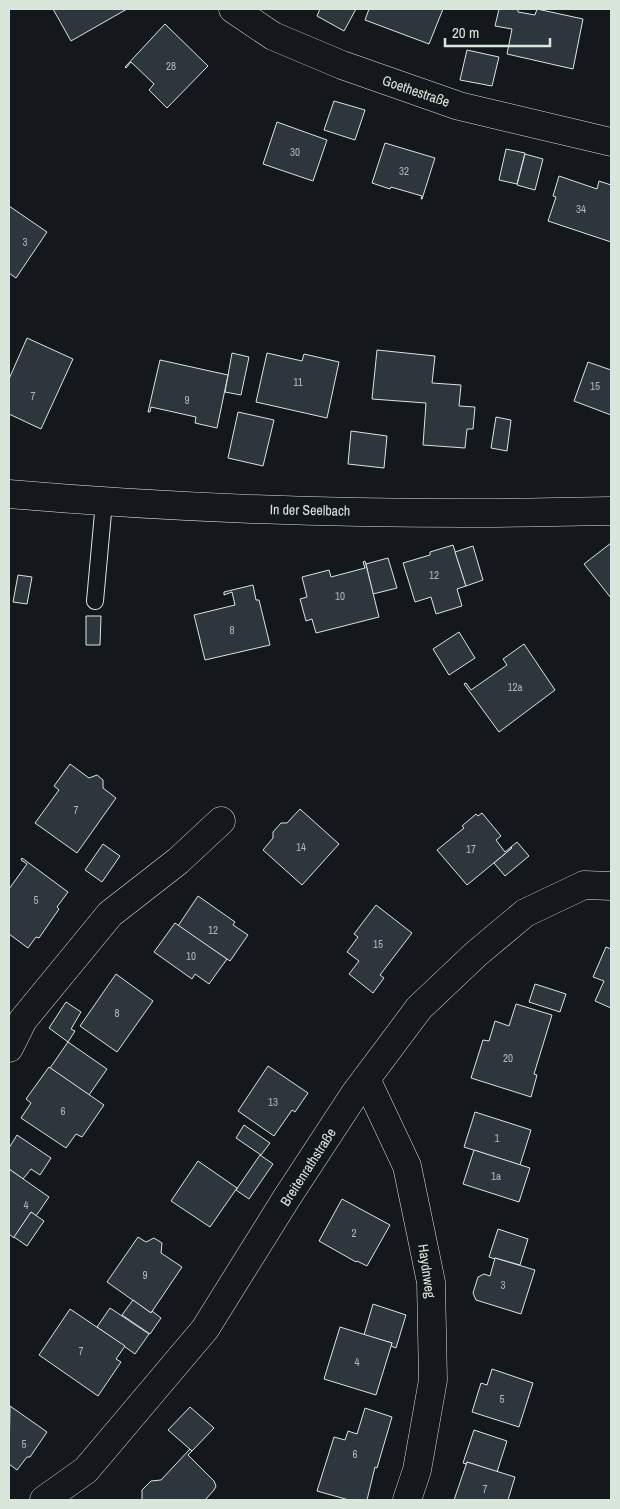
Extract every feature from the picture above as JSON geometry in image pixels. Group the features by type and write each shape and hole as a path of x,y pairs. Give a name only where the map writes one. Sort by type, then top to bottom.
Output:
{"street":[{"name":"Goethestraße","path":"233,9 273,36 342,65 459,106 611,142"},
{"name":"In der Seelbach","path":"9,494 104,502 253,509 454,513 611,511"},
{"path":"9,1048 23,1020 110,914 178,861 221,821"},
{"name":"Breitenrathstraße","path":"44,1500 86,1470 205,1329 286,1199 366,1079 419,1008 476,954 525,913 584,885 611,886"},
{"name":"Haydnweg","path":"366,1079 407,1166 431,1282 433,1380 417,1470 407,1500"}],"lane":[{"path":"95,601 104,502"}],"building":[{"path":"53,9 127,9 71,41"},
{"path":"320,9 356,9 344,31 317,16"},
{"path":"369,9 443,9 429,44 365,20"},
{"path":"499,9 518,9 518,12 535,15 537,9 583,19 573,69 507,54 512,29 495,26"},
{"path":"165,24 208,66 167,108 149,90 154,84 131,62 125,67"},
{"path":"467,50 499,57 492,86 460,80"},
{"path":"334,101 365,110 355,140 324,130"},
{"path":"277,122 327,140 313,181 263,164"},
{"path":"385,143 435,158 422,199 422,196 372,183"},
{"path":"506,149 525,153 517,184 499,180"},
{"path":"525,154 543,159 535,190 517,185"},
{"path":"559,176 597,189 599,181 611,185 611,242 548,221 556,197 553,196"},
{"path":"9,206 47,232 16,278 9,273"},
{"path":"27,338 73,359 41,429 9,414 9,379"},
{"path":"377,350 435,356 432,383 461,385 459,406 475,407 473,429 467,429 465,448 423,445 426,403 372,399"},
{"path":"232,353 249,357 241,395 225,392"},
{"path":"267,353 302,361 304,354 339,362 327,418 256,402"},
{"path":"160,360 228,375 217,428 195,423 196,417 151,407 150,412 148,412"},
{"path":"588,362 611,370 611,415 574,401"},
{"path":"238,412 274,420 263,466 228,458"},
{"path":"496,417 511,420 507,451 491,448"},
{"path":"351,431 387,436 384,468 348,464"},
{"path":"611,543 611,598 584,564"},
{"path":"453,545 466,586 457,589 462,606 436,614 431,597 415,602 403,563 430,555 430,552"},
{"path":"473,546 483,580 466,586 455,552"},
{"path":"388,558 397,588 373,594 366,564"},
{"path":"365,561 379,617 316,633 312,619 306,621 300,599 307,597 302,577 329,570 331,577 365,568 363,562"},
{"path":"18,575 32,577 27,604 13,602"},
{"path":"253,585 256,600 259,600 270,645 205,660 194,615 235,605 232,592 224,595 224,592"},
{"path":"86,616 101,616 100,645 86,645"},
{"path":"459,632 475,658 449,675 433,649"},
{"path":"524,644 555,690 499,732 464,684 466,683 471,690 507,665 503,659"},
{"path":"70,764 89,778 97,775 103,780 103,788 116,798 77,853 35,823 59,790 54,786"},
{"path":"300,809 339,844 302,885 263,850 273,838 273,832 281,823 287,823"},
{"path":"482,813 501,836 496,840 505,852 512,848 467,885 437,850 464,828 462,826 476,814 478,816"},
{"path":"517,842 529,856 505,876 494,863"},
{"path":"103,844 120,856 102,882 85,870"},
{"path":"22,858 68,892 39,938 36,937 28,948 9,934 9,889 27,864 21,860"},
{"path":"198,896 235,922 233,925 248,935 230,961 178,926"},
{"path":"376,905 412,933 380,975 384,978 373,993 349,974 359,961 347,952 358,937 354,934"},
{"path":"175,923 227,959 209,984 195,974 192,979 154,952"},
{"path":"606,947 611,949 611,1008 595,1001 604,981 593,977"},
{"path":"116,974 153,1001 117,1052 80,1026"},
{"path":"535,984 566,994 560,1012 529,1002"},
{"path":"66,1002 81,1012 71,1029 75,1031 68,1042 49,1028"},
{"path":"516,1004 552,1015 534,1074 537,1075 531,1097 471,1078 483,1040 489,1041 495,1021 509,1026"},
{"path":"68,1042 107,1069 89,1095 50,1068"},
{"path":"268,1066 308,1093 295,1112 292,1110 274,1136 238,1111"},
{"path":"49,1067 104,1105 82,1137 76,1134 66,1148 21,1118 31,1103 26,1099"},
{"path":"475,1112 531,1130 520,1165 464,1147"},
{"path":"244,1125 270,1143 261,1155 236,1138"},
{"path":"17,1135 51,1158 40,1175 31,1169 23,1179 9,1169 9,1148"},
{"path":"474,1150 530,1168 519,1202 463,1184"},
{"path":"260,1155 273,1164 249,1199 236,1190"},
{"path":"198,1161 237,1188 210,1227 171,1201"},
{"path":"9,1169 49,1197 36,1216 31,1212 14,1238 9,1234"},
{"path":"342,1199 390,1225 367,1266 356,1262 319,1241"},
{"path":"31,1212 44,1221 27,1246 14,1237"},
{"path":"498,1229 528,1239 520,1265 489,1257"},
{"path":"138,1237 146,1242 154,1238 162,1243 161,1253 182,1267 151,1313 107,1282"},
{"path":"495,1258 535,1270 521,1314 476,1300 473,1293 478,1277 484,1274 490,1276"},
{"path":"133,1300 161,1318 150,1334 122,1315"},
{"path":"373,1304 406,1315 396,1348 391,1346 392,1343 364,1335"},
{"path":"110,1308 149,1334 135,1354 97,1327"},
{"path":"70,1309 125,1346 116,1359 121,1362 98,1396 39,1355"},
{"path":"340,1327 392,1343 376,1395 324,1379"},
{"path":"492,1369 533,1383 519,1427 472,1412 481,1383 487,1385"},
{"path":"10,1406 47,1432 30,1457 27,1457 17,1470 9,1464"},
{"path":"190,1407 214,1428 192,1451 168,1430"},
{"path":"365,1408 392,1417 377,1468 375,1467 367,1500 349,1500 317,1491 334,1437 345,1440 348,1431 357,1434"},
{"path":"474,1430 507,1441 497,1472 467,1462 466,1464 463,1463"},
{"path":"190,1449 192,1451 188,1455 214,1481 216,1486 205,1500 142,1500 142,1490 151,1481 161,1480"},
{"path":"467,1462 515,1477 508,1500 454,1500"}]}
